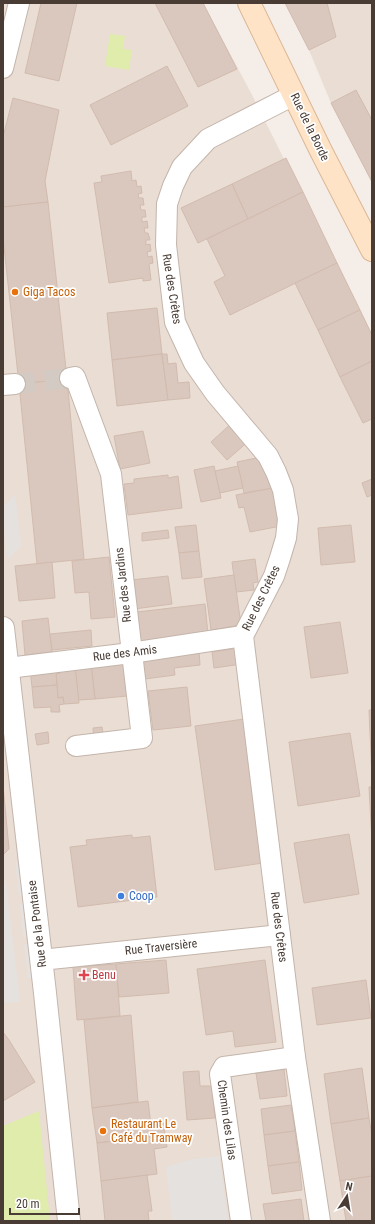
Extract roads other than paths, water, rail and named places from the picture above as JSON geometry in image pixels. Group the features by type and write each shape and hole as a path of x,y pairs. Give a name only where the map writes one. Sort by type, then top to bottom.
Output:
{"main road":[{"name":"Rue de la Borde","path":"249,3 372,250"}],"street":[{"path":"3,68 19,3"},
{"name":"Rue des Crêtes","path":"294,95 208,139 182,167 173,186 167,204 166,245 175,322 194,363 215,393 268,456 283,490 288,519 286,538 274,576 243,636 295,1057 320,1221"},
{"name":"Rue des Jardins","path":"70,378 75,377 111,474 142,738 76,746"},
{"name":"Rue de la Pontaise","path":"3,628 69,1221"},
{"name":"Rue des Amis","path":"8,668 131,653 243,636"},
{"name":"Rue Traversière","path":"41,960 280,935"},
{"name":"Chemin des Lilas","path":"241,1221 220,1074 224,1067 295,1057"}],"tunnel":[{"path":"15,384 70,378"}],"place":[{"name":"Giga Tacos","path":"15,292"},
{"name":"Coop","path":"121,896"},
{"name":"Benu","path":"84,975"},
{"name":"Restaurant Le Café du Tramway","path":"103,1131"}]}
